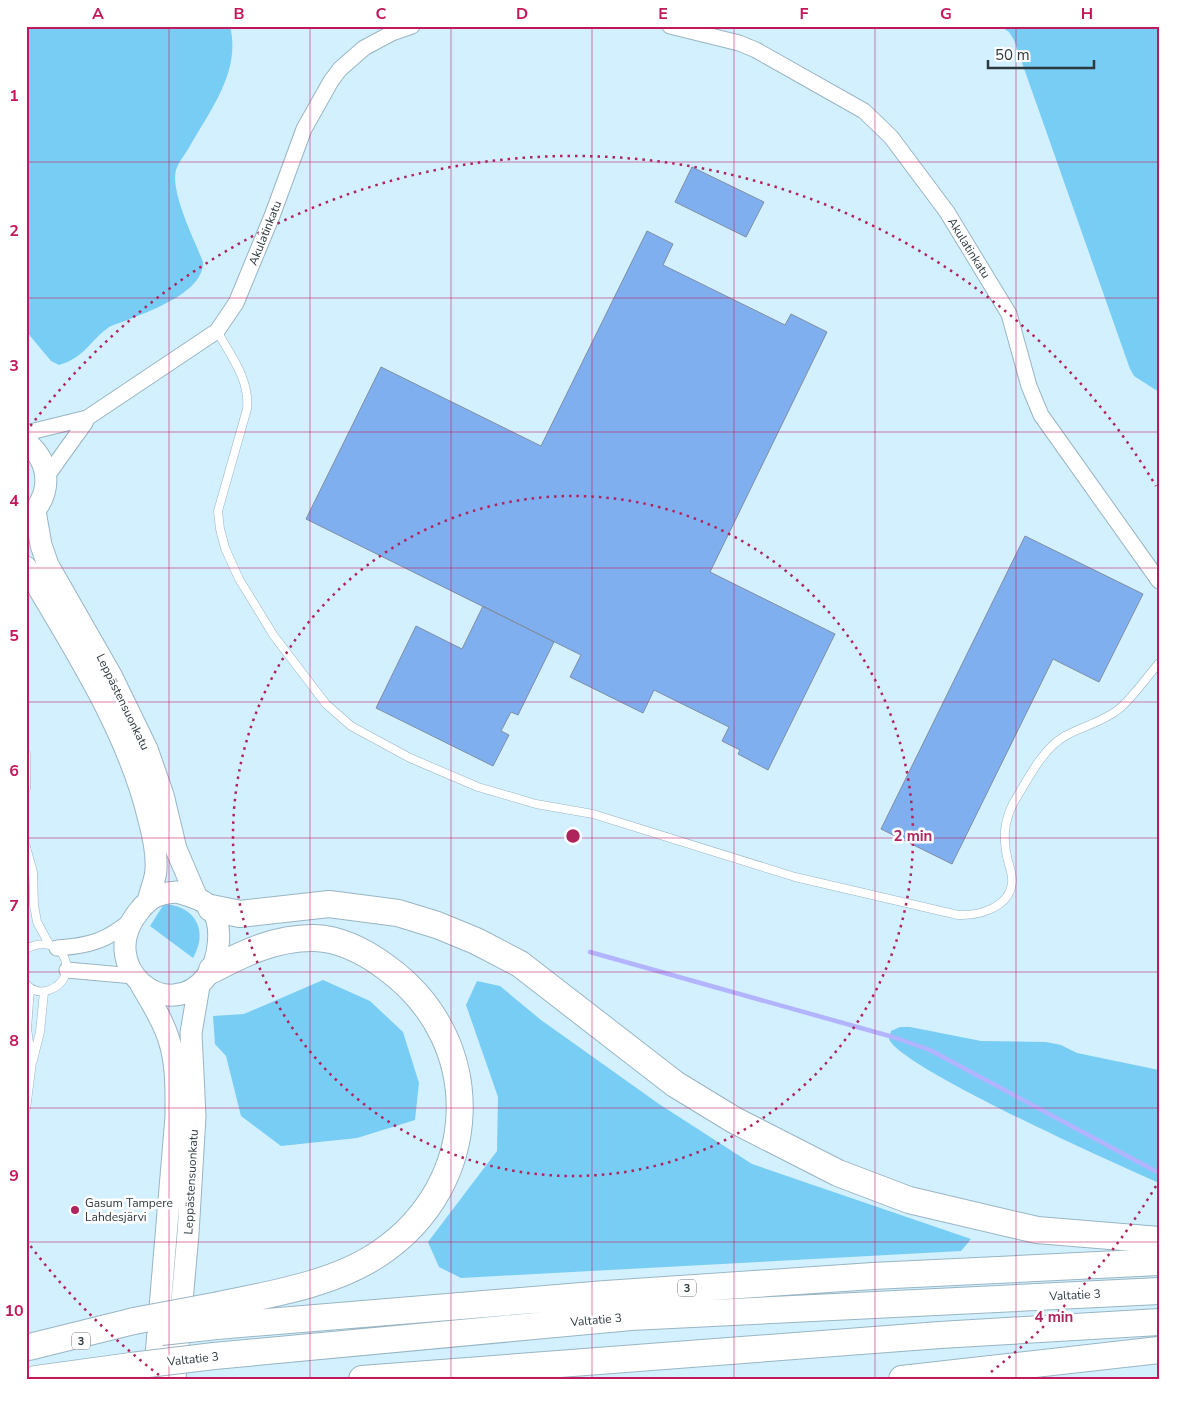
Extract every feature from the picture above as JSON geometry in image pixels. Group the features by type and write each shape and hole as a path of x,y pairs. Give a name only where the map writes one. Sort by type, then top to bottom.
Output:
{"highway":[{"path":"204,903 240,914 329,904 398,913 437,925 476,941 520,964 675,1084 734,1120 838,1173 909,1200 1038,1230 1159,1240"},
{"path":"205,978 264,946 300,938 317,938 356,948 393,972 425,1004 447,1044 456,1067 461,1090 460,1116 450,1167 426,1212 394,1242 379,1254 325,1279 218,1316"},
{"name":"3","path":"28,1347 134,1328 218,1316 874,1276 1159,1262"},
{"name":"Valtatie 3","path":"36,1379 214,1356 631,1317 1159,1291"},
{"path":"362,1379 940,1335 1159,1322"},
{"path":"902,1379 1159,1350"},
{"path":"416,1379 447,1373"}],"main road":[{"path":"26,442 37,452 44,464 47,476 46,489 42,501 30,515"},
{"name":"Leppästensuonkatu","path":"30,515 48,565 112,677 147,748 163,795 176,849 204,903"},
{"name":"Leppästensuonkatu","path":"26,567 108,710 126,748 144,797 156,852 156,870 149,898"},
{"path":"177,892 204,903 218,938 218,955 205,978 185,992 170,995 158,993 137,981 128,965 124,948 126,934 133,918 149,898 162,893 177,892"},
{"name":"Leppästensuonkatu","path":"175,1379 188,1234 195,1116 191,1033 205,978"},
{"name":"Leppästensuonkatu","path":"137,981 157,1012 170,1040 176,1087 176,1117 154,1379"}],"street":[{"name":"Akulatinkatu","path":"26,433 86,418 217,331 236,303 272,216 304,129 331,81 345,63 364,48 392,33 412,26"},
{"name":"Akulatinkatu","path":"670,26 739,43 756,50 864,111 892,137 947,212 1010,314 1029,386 1041,415 1159,581"},
{"name":"Akulatinkatu","path":"47,476 85,423 86,418"},
{"path":"53,946 92,944 120,930 133,918"},
{"path":"67,970 137,981"}],"lane":[{"path":"217,331 242,376 248,397 247,409 218,512 225,548 239,579 274,636 326,704 338,716 351,726 410,758 478,787 536,804 593,814 795,877 958,915 979,914 999,905 1009,893 1012,878 1004,844 1007,820 1014,804 1046,753 1062,737 1100,721 1120,707 1159,663"},
{"path":"26,754 26,790"},
{"path":"26,847 33,872 34,905 37,922 66,961 67,970 63,980 55,988 44,992 28,986 27,1034 32,1062"},
{"path":"26,949 37,944 53,946"},
{"path":"26,1109 32,1062 40,1032 44,992"}],"shaded area":[{"path":"26,26 230,26 232,42 232,58 222,88 208,117 176,170 175,179 180,203 203,262 200,274 193,285 181,295 151,311 109,327 81,354 59,365 51,361 26,331"},
{"path":"1000,26 1159,26 1159,392 1134,376 1130,369 1014,40 1009,32"},
{"path":"164,904 184,909 196,921 200,938 193,958 150,926"},
{"path":"323,980 370,1001 403,1032 419,1083 415,1120 357,1138 281,1146 241,1116 226,1056 215,1044 213,1016 244,1014"},
{"path":"477,981 500,986 541,1020 659,1104 752,1164 971,1239 961,1251 461,1278 439,1267 428,1242 497,1151 498,1097 466,1005"},
{"path":"900,1027 910,1027 981,1041 1046,1042 1061,1045 1077,1053 1159,1070 1159,1183 1013,1115 930,1071 902,1053 889,1039 891,1031"}],"building":[{"path":"692,167 764,202 746,237 675,202"},
{"path":"647,231 673,244 663,265 785,325 791,314 827,332 710,572 835,634 768,770 738,754 740,750 722,741 729,727 654,690 643,713 570,677 581,655 306,519 381,367 541,446"},
{"path":"1025,536 1143,594 1099,682 1053,659 952,864 881,829"},
{"path":"483,606 554,642 518,715 511,712 501,731 509,735 493,766 376,708 416,626 462,649"}],"waterway":[{"path":"590,952 893,1037 930,1050 1159,1173"}],"place":[{"name":"Gasum Tampere Lahdesjärvi","path":"75,1210"}]}
